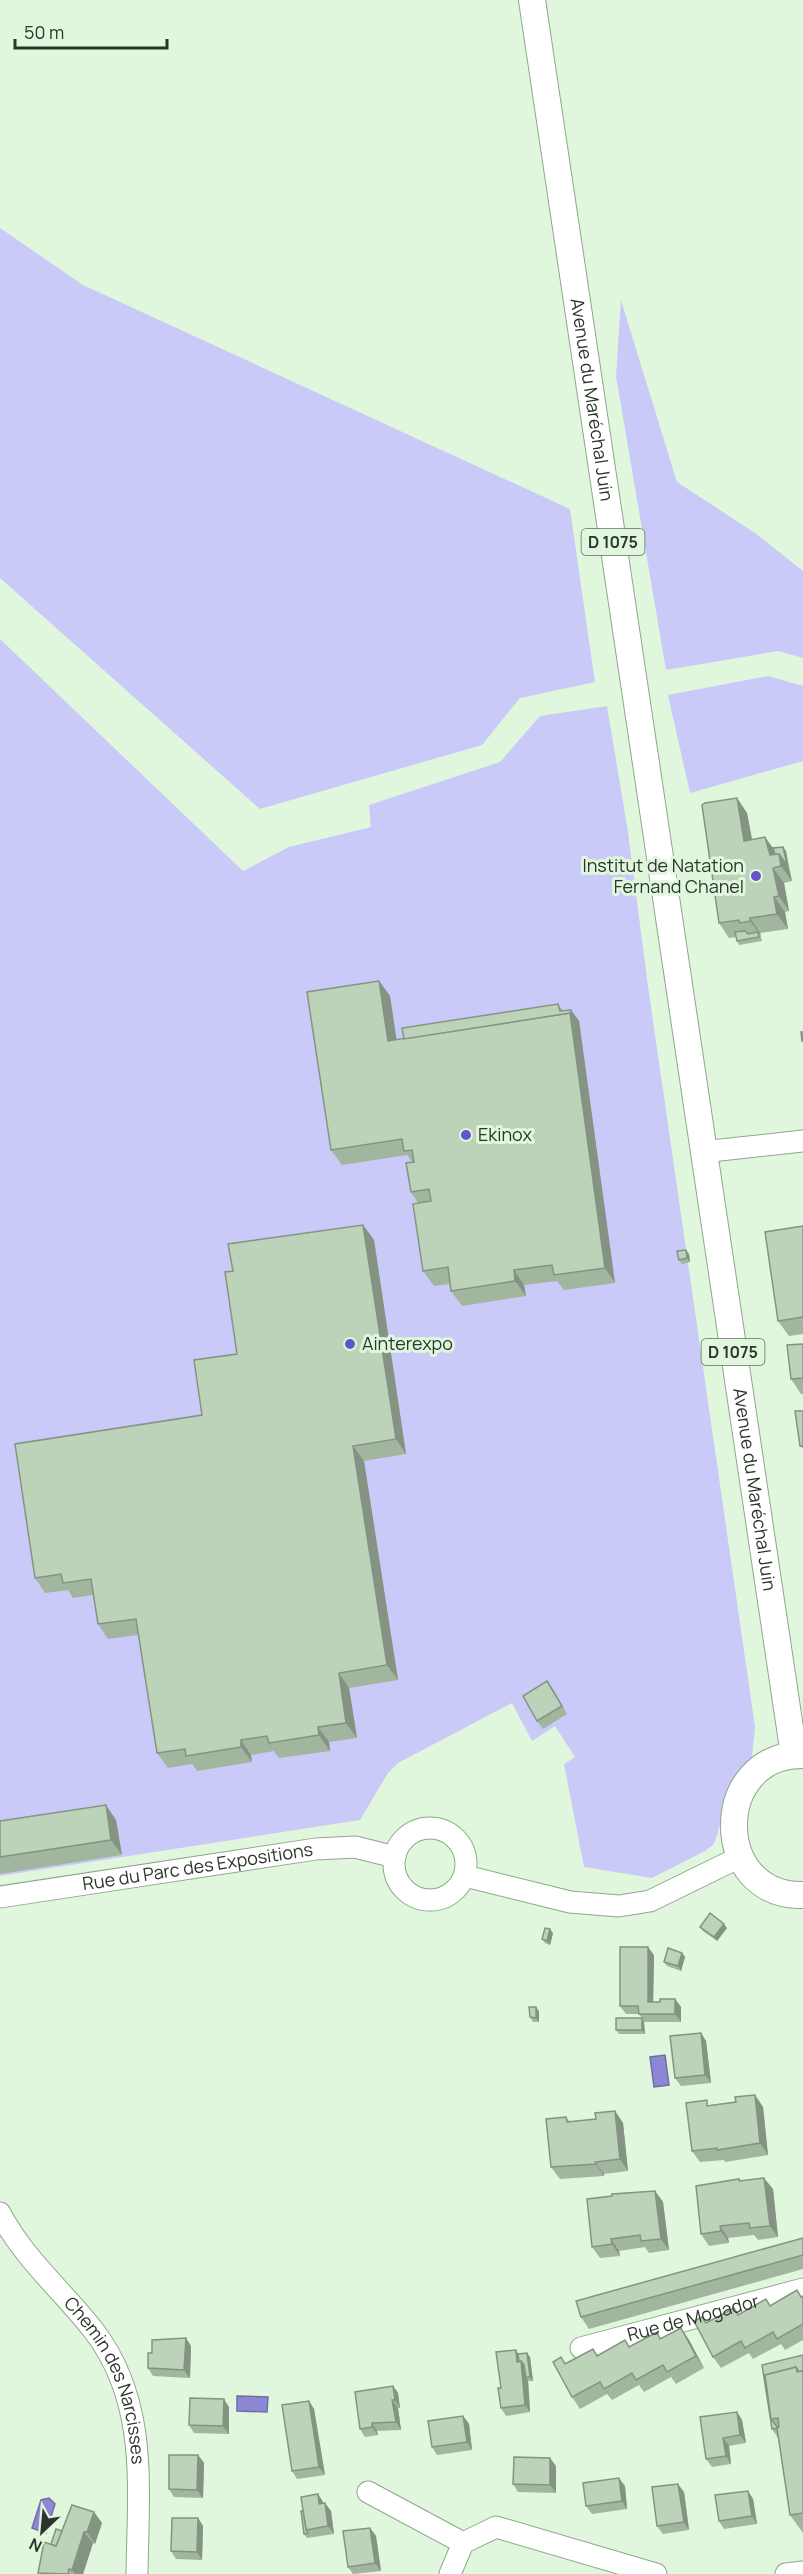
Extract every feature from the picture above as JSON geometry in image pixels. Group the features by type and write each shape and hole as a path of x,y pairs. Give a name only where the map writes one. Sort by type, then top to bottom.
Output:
{"main road":[{"name":"Avenue du Maréchal Juin","path":"532,0 702,1152 798,1755"},
{"path":"798,1755 771,1762 753,1776 739,1795 733,1818 734,1841 740,1857 749,1870 777,1891 803,1895"}],"street":[{"path":"702,1152 803,1141"},
{"path":"424,1828 435,1828 446,1831 461,1845 467,1866 465,1876 449,1896 437,1900 424,1900 412,1896 404,1888 394,1868 394,1857 405,1838 424,1828"},
{"name":"Rue du Parc des Expositions","path":"0,1897 316,1849 355,1847 394,1857"},
{"path":"465,1876 570,1902 619,1906 650,1901 740,1857"},
{"name":"Chemin des Narcisses","path":"0,2213 32,2263 100,2340 124,2385 136,2430 137,2574"},
{"name":"Rue de Mogador","path":"581,2348 803,2289"},
{"path":"368,2492 463,2542"},
{"path":"450,2574 463,2542 496,2527 656,2574"},
{"path":"786,2574 803,2572"}],"shaded area":[{"path":"0,228 83,285 570,509 595,682 520,698 482,745 260,809 0,578"},
{"path":"621,300 677,482 755,533 803,571 803,658 778,651 666,670 616,376"},
{"name":"Ainterexpo","path":"0,639 243,871 289,847 371,827 369,805 500,762 540,716 607,706 628,832 648,986 755,1727 752,1757 724,1813 714,1844 705,1851 652,1878 584,1867 564,1764 575,1757 555,1726 532,1741 512,1703 398,1763 388,1773 360,1820 0,1876"},
{"path":"768,676 803,686 803,761 690,793 668,695"},
{"path":"665,2055 669,2085 654,2087 650,2057"},
{"path":"237,2396 268,2397 267,2412 237,2411"},
{"path":"49,2498 55,2504 46,2533 32,2528 41,2500"}],"building":[{"name":"Institut de Natation Fernand Chanel","path":"737,798 744,841 765,837 770,855 779,854 781,866 773,868 779,896 774,897 777,914 750,918 750,921 740,923 739,920 719,923 702,805"},
{"path":"783,847 787,865 779,854 775,854 773,848"},
{"path":"745,931 748,934 758,932 759,937 737,941 735,932"},
{"name":"Ekinox","path":"379,981 388,1041 570,1013 605,1268 554,1275 552,1265 514,1270 515,1281 451,1291 448,1267 423,1271 413,1204 431,1201 429,1189 411,1192 406,1163 414,1162 412,1150 404,1151 402,1139 331,1150 307,992"},
{"path":"558,1004 560,1011 571,1010 572,1017 570,1013 404,1039 402,1028"},
{"path":"363,1225 396,1439 353,1446 387,1665 339,1673 346,1723 318,1727 319,1735 269,1743 267,1736 241,1740 241,1747 186,1756 185,1749 157,1753 136,1619 98,1624 91,1579 63,1583 61,1574 35,1578 15,1444 202,1415 194,1360 237,1354 225,1272 233,1271 228,1244"},
{"path":"803,1226 803,1317 778,1321 765,1232"},
{"path":"686,1250 687,1258 679,1260 677,1251"},
{"path":"803,1344 803,1378 791,1379 787,1345"},
{"path":"795,1411 803,1411 803,1447 800,1446"},
{"path":"547,1681 562,1706 537,1721 523,1696"},
{"path":"106,1805 111,1840 0,1857 0,1821"},
{"path":"710,1913 724,1924 714,1937 700,1927"},
{"path":"545,1928 550,1929 547,1941 542,1939"},
{"path":"620,1947 648,1947 648,2002 675,1999 675,2014 639,2014 638,2006 620,2006"},
{"path":"668,1948 682,1953 678,1966 664,1962"},
{"path":"529,2007 536,2007 536,2018 530,2017"},
{"path":"616,2018 642,2018 642,2030 616,2030"},
{"path":"701,2033 705,2075 675,2078 670,2036"},
{"path":"755,2095 760,2143 717,2150 717,2148 692,2151 686,2103 707,2100 707,2106 736,2102 735,2097"},
{"path":"615,2111 620,2159 595,2162 596,2164 551,2167 546,2119 566,2117 567,2122 596,2119 595,2113"},
{"path":"764,2178 770,2226 750,2228 749,2223 720,2226 721,2231 701,2234 696,2186 739,2179 739,2181"},
{"path":"655,2191 661,2239 641,2241 640,2235 611,2239 612,2244 592,2247 587,2199 612,2196 612,2194"},
{"path":"803,2238 803,2255 581,2317 576,2301"},
{"path":"797,2290 801,2297 803,2296 803,2324 777,2339 773,2332 745,2348 741,2341 713,2357 694,2321 702,2317 706,2323 734,2308 738,2315 766,2299 770,2306"},
{"path":"681,2328 696,2356 667,2372 663,2365 636,2380 632,2373 604,2389 600,2382 572,2397 553,2362 561,2357 565,2364 593,2349 597,2356 625,2340 629,2347 657,2332 660,2339"},
{"path":"186,2338 184,2370 148,2368 148,2353 152,2353 152,2340"},
{"path":"516,2350 517,2362 521,2361 525,2405 501,2408 496,2352"},
{"path":"527,2353 530,2377 526,2377 524,2365 519,2361 518,2354"},
{"path":"803,2355 803,2371 799,2372 796,2367 765,2375 771,2419 778,2428 772,2429 762,2365"},
{"path":"796,2367 797,2372 803,2371 803,2513 790,2515 777,2428 779,2427 778,2418 771,2419 765,2375"},
{"path":"393,2386 395,2400 392,2400 396,2422 372,2423 372,2427 360,2429 355,2392"},
{"path":"190,2398 224,2399 223,2426 189,2425"},
{"path":"309,2401 319,2467 292,2471 282,2405"},
{"path":"737,2412 740,2435 723,2438 726,2456 706,2459 700,2417"},
{"path":"463,2416 467,2442 432,2447 428,2421"},
{"path":"169,2455 198,2455 197,2490 169,2489"},
{"path":"514,2457 550,2458 550,2485 513,2484"},
{"path":"619,2478 622,2501 586,2506 583,2483"},
{"path":"678,2484 684,2522 657,2526 652,2487"},
{"path":"748,2491 752,2516 719,2521 715,2495"},
{"path":"318,2494 319,2504 325,2503 328,2526 306,2530 301,2497"},
{"path":"72,2505 94,2512 87,2532 84,2532 72,2570 69,2569 68,2574 38,2573 44,2542 56,2546"},
{"path":"301,2511 303,2511 308,2533 304,2534"},
{"path":"172,2518 198,2518 197,2552 171,2551"},
{"path":"370,2528 375,2563 348,2567 343,2531"},
{"path":"56,2529 62,2531 56,2546 51,2544"}],"place":[{"name":"Institut de Natation Fernand Chanel","path":"756,876"},
{"name":"Ekinox","path":"466,1135"},
{"name":"Ainterexpo","path":"350,1344"}]}
